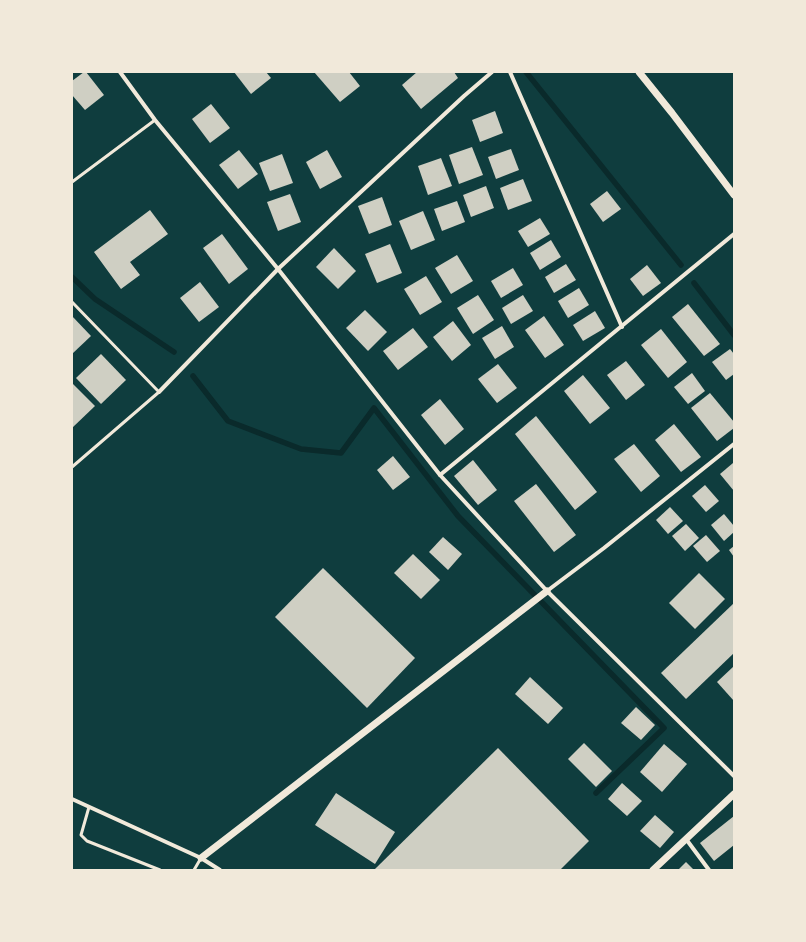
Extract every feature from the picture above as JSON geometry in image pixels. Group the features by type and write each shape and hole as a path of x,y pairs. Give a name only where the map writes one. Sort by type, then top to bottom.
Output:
{"street":[{"path":"120,72 155,120 278,270 440,475 545,592 734,776"},
{"path":"159,392 278,270 458,101 492,72"},
{"path":"510,72 622,327"},
{"path":"639,72 733,191"},
{"path":"440,475 734,234"},
{"path":"201,858 604,548 734,444"},
{"path":"653,870 734,794"},
{"path":"72,799 201,858 220,870"},
{"path":"686,839 710,870"}],"lane":[{"path":"72,182 155,120"},
{"path":"72,302 159,392 72,467"},
{"path":"89,808 82,835 87,841 160,870"},
{"path":"194,870 201,858"}],"building":[{"path":"86,72 104,95 85,110 72,95 72,81"},
{"path":"234,72 266,72 271,78 251,94"},
{"path":"314,72 349,72 360,86 340,102"},
{"path":"417,72 454,72 458,78 421,109 402,85"},
{"path":"211,104 230,128 210,143 192,119"},
{"path":"495,111 503,133 480,142 472,120"},
{"path":"472,147 483,175 459,184 449,155"},
{"path":"511,149 519,170 496,179 488,157"},
{"path":"239,150 258,174 238,189 219,165"},
{"path":"327,150 342,177 320,189 306,162"},
{"path":"282,154 293,183 270,191 259,163"},
{"path":"441,158 452,186 428,195 418,166"},
{"path":"523,179 532,201 508,210 500,188"},
{"path":"486,186 494,208 471,217 463,195"},
{"path":"607,191 621,209 603,222 590,204"},
{"path":"290,194 301,222 278,231 267,202"},
{"path":"382,197 392,225 369,234 358,206"},
{"path":"457,201 465,222 442,231 434,209"},
{"path":"150,210 168,234 130,262 140,275 121,289 94,252"},
{"path":"423,211 435,240 411,250 399,221"},
{"path":"540,218 550,234 528,247 518,231"},
{"path":"222,234 248,269 229,284 203,248"},
{"path":"551,240 561,257 540,270 530,253"},
{"path":"390,244 402,273 377,283 365,254"},
{"path":"334,248 356,271 338,289 316,267"},
{"path":"457,255 473,281 451,294 435,268"},
{"path":"566,264 576,280 554,293 545,277"},
{"path":"647,265 661,283 643,296 630,279"},
{"path":"513,268 523,285 501,298 491,281"},
{"path":"426,276 442,302 420,315 404,289"},
{"path":"200,282 219,307 199,322 180,298"},
{"path":"579,288 589,305 568,318 558,301"},
{"path":"478,295 494,320 473,334 457,308"},
{"path":"523,295 533,311 511,324 502,308"},
{"path":"688,304 720,344 704,356 672,317"},
{"path":"365,310 387,332 368,351 346,328"},
{"path":"595,311 605,328 583,341 573,325"},
{"path":"72,316 91,336 72,354"},
{"path":"544,316 564,345 545,358 525,330"},
{"path":"453,321 471,345 452,361 433,337"},
{"path":"502,326 514,347 495,359 482,338"},
{"path":"413,328 428,347 398,370 383,351"},
{"path":"661,329 687,362 668,378 641,345"},
{"path":"730,349 734,354 734,374 726,380 712,362"},
{"path":"101,354 126,380 101,404 76,378"},
{"path":"626,361 645,385 626,400 607,375"},
{"path":"498,364 517,388 497,403 478,379"},
{"path":"692,373 705,391 688,404 674,387"},
{"path":"583,375 610,408 590,424 564,391"},
{"path":"72,383 95,406 72,428"},
{"path":"710,393 734,422 734,428 717,441 691,408"},
{"path":"440,399 464,429 445,445 421,415"},
{"path":"536,416 597,492 575,510 515,434"},
{"path":"674,424 701,457 681,472 655,440"},
{"path":"634,444 660,476 641,492 614,459"},
{"path":"393,456 410,477 393,490 377,470"},
{"path":"473,460 497,490 478,505 454,476"},
{"path":"733,463 734,465 734,491 720,474"},
{"path":"536,484 576,535 554,552 514,501"},
{"path":"705,485 719,501 706,512 692,496"},
{"path":"670,507 683,521 668,534 656,520"},
{"path":"724,514 734,526 734,532 724,541 711,525"},
{"path":"686,524 699,538 685,551 672,536"},
{"path":"706,535 720,551 707,562 693,546"},
{"path":"443,537 462,554 448,570 429,552"},
{"path":"734,546 734,557 729,550"},
{"path":"413,554 440,580 421,599 394,573"},
{"path":"323,568 415,658 367,708 275,617"},
{"path":"699,573 725,599 695,629 669,603"},
{"path":"734,603 734,653 686,699 661,673"},
{"path":"734,666 734,701 717,682"},
{"path":"530,677 563,708 548,724 515,694"},
{"path":"636,707 655,725 641,740 621,723"},
{"path":"584,743 612,771 596,787 568,759"},
{"path":"664,744 687,764 662,792 640,772"},
{"path":"498,748 589,841 560,870 374,870"},
{"path":"622,783 642,801 627,816 608,799"},
{"path":"336,793 395,832 375,864 315,825"},
{"path":"655,815 674,832 660,848 640,831"},
{"path":"734,816 734,845 714,861 700,843"},
{"path":"686,862 694,870 678,870"}],"waterway":[{"path":"526,72 681,265"},
{"path":"72,277 95,299 174,352"},
{"path":"694,283 734,335"},
{"path":"193,376 228,421 301,449 341,453 374,408 458,516 664,728 596,793"}]}
